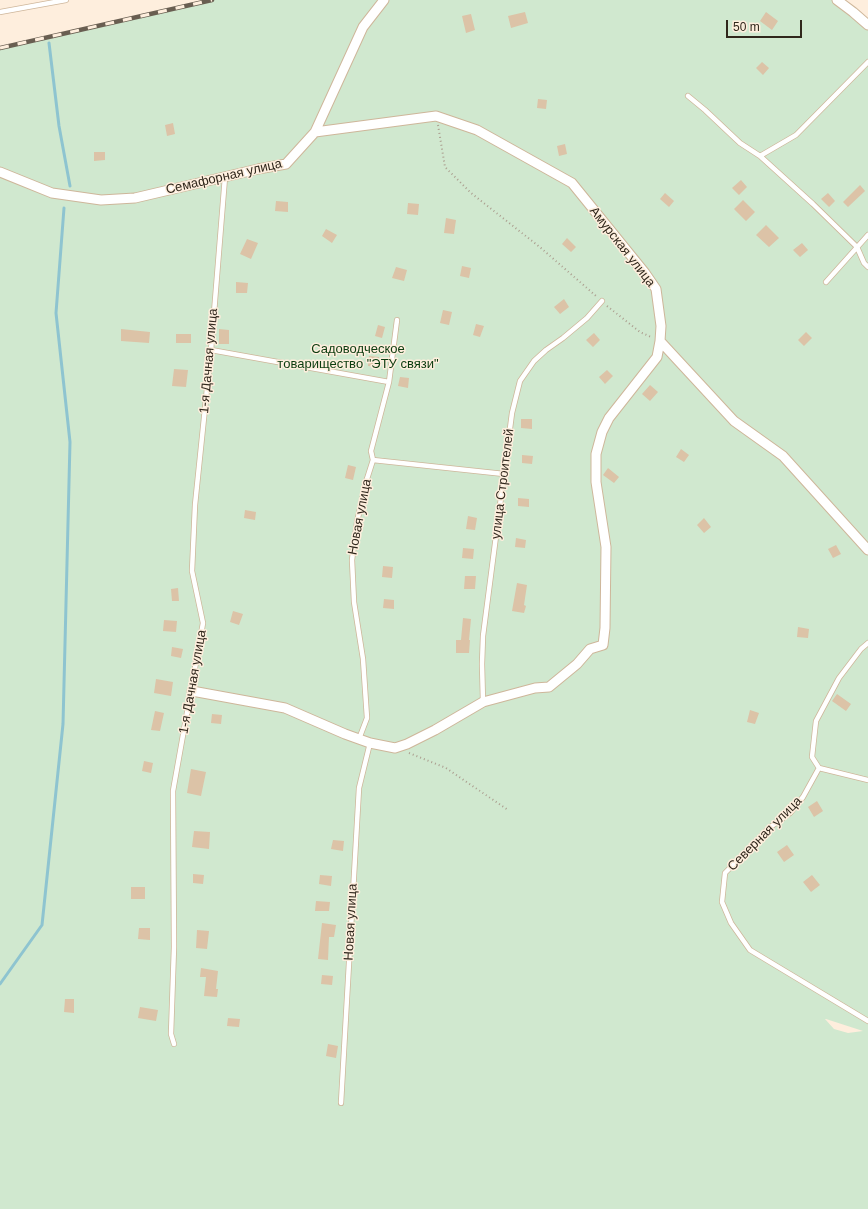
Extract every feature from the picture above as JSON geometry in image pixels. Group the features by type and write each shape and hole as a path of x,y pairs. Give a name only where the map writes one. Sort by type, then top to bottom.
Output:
{"street":[{"name":"Семафорная улица","path":"0,172 52,193 101,200 135,198 286,164 315,132 363,27 384,0"},
{"path":"838,0 868,25"},
{"name":"Амурская улица","path":"315,132 436,116 477,130 572,183 645,273 656,289 662,326 657,357 609,418 602,432 596,454 596,482 606,547 604,645 590,649 576,664 549,687 535,688 483,702"},
{"path":"660,341 734,421 783,456 868,550"},
{"path":"192,691 285,708 345,734 370,743 395,748 407,744 435,730 483,702"}],"lane":[{"path":"0,12 66,0"},
{"path":"760,156 796,135 868,62"},
{"path":"688,96 740,143 760,156 857,246 864,263 868,267"},
{"name":"1-я Дачная улица","path":"174,1044 171,1034 174,947 173,790 204,623 192,571 195,504 211,350 225,177"},
{"path":"826,282 868,235"},
{"name":"улица Строителей","path":"483,702 483,636 512,413 520,381 534,360 587,318 602,301"},
{"name":"Новая улица","path":"359,739 367,718 363,659 354,602 352,560 357,522 366,482 374,460 371,451 389,382 397,320"},
{"path":"211,350 389,382"},
{"path":"374,460 504,474"},
{"path":"868,643 861,649 839,678 816,721 812,757 819,768 868,780"},
{"name":"Новая улица","path":"341,1103 359,788 370,743"},
{"name":"Северная улица","path":"819,768 803,797 790,813 769,828 725,873 722,902 731,923 750,950 868,1021"}],"path":[{"path":"436,116 445,167 471,193 541,248 640,332 660,341"},
{"path":"395,748 446,768 508,810"}],"green space":[{"name":"Садоводческое товарищество \"ЭТУ связи\"","path":"207,0 840,0 868,24 868,1209 0,1209 0,47","holes":["826,1019 863,1031 848,1033 834,1029"]}],"building":[{"path":"525,12 528,23 511,28 508,16"},
{"path":"766,12 778,21 772,30 760,21"},
{"path":"471,14 475,30 466,33 462,16"},
{"path":"762,62 769,68 763,75 756,68"},
{"path":"538,99 547,100 546,109 537,108"},
{"path":"173,123 175,134 167,136 165,125"},
{"path":"565,144 567,154 559,156 557,146"},
{"path":"94,152 105,152 105,160 94,161"},
{"path":"741,180 747,187 739,195 732,188"},
{"path":"860,185 865,191 848,207 843,202"},
{"path":"665,193 674,201 669,207 660,199"},
{"path":"828,193 835,201 829,207 821,199"},
{"path":"743,200 755,212 746,221 734,209"},
{"path":"276,201 288,202 288,212 275,211"},
{"path":"408,203 419,204 418,215 407,214"},
{"path":"446,218 456,220 454,234 444,233"},
{"path":"766,225 779,238 769,247 756,235"},
{"path":"326,229 337,235 332,243 322,236"},
{"path":"567,238 576,247 571,252 562,244"},
{"path":"247,239 258,243 251,259 240,254"},
{"path":"802,243 808,250 800,257 793,250"},
{"path":"462,266 471,268 469,278 460,276"},
{"path":"396,267 407,270 404,281 392,278"},
{"path":"236,282 248,283 247,293 236,293"},
{"path":"564,299 569,307 560,314 554,307"},
{"path":"443,310 452,312 449,325 440,323"},
{"path":"476,324 484,326 480,337 473,335"},
{"path":"378,325 385,327 382,338 375,336"},
{"path":"121,329 150,332 149,343 121,341"},
{"path":"219,329 229,330 229,344 219,344"},
{"path":"806,332 812,338 804,346 798,340"},
{"path":"594,333 600,340 593,347 586,340"},
{"path":"176,334 191,334 191,343 176,343"},
{"path":"369,356 379,357 378,367 368,366"},
{"path":"174,369 188,370 186,387 172,386"},
{"path":"607,370 613,376 605,384 599,377"},
{"path":"400,377 409,378 408,388 398,386"},
{"path":"650,385 658,392 650,401 642,394"},
{"path":"521,419 532,419 532,429 521,428"},
{"path":"681,449 689,455 684,462 676,457"},
{"path":"522,455 533,456 532,464 522,463"},
{"path":"348,465 356,467 353,480 345,478"},
{"path":"608,468 619,477 614,483 603,475"},
{"path":"518,498 529,499 529,507 518,506"},
{"path":"245,510 256,512 255,520 244,518"},
{"path":"468,516 477,518 475,530 466,529"},
{"path":"704,518 711,527 704,533 697,525"},
{"path":"516,538 526,540 525,548 515,547"},
{"path":"836,545 841,554 833,558 828,549"},
{"path":"463,548 474,549 473,559 462,558"},
{"path":"383,566 393,567 392,578 382,577"},
{"path":"465,576 476,576 475,589 464,589"},
{"path":"517,583 527,585 524,605 526,606 524,613 512,611"},
{"path":"178,588 179,601 172,601 171,589"},
{"path":"384,599 394,600 394,609 383,608"},
{"path":"233,611 243,614 239,625 230,622"},
{"path":"463,618 471,619 469,653 456,653 456,640 461,640"},
{"path":"164,620 177,621 176,632 163,631"},
{"path":"798,627 809,629 808,638 797,637"},
{"path":"172,647 183,649 181,658 171,656"},
{"path":"156,679 173,682 171,696 154,693"},
{"path":"837,694 851,704 846,711 832,701"},
{"path":"750,710 759,713 755,724 747,722"},
{"path":"155,711 164,713 160,731 151,730"},
{"path":"212,714 222,715 221,724 211,723"},
{"path":"144,761 153,763 151,773 142,771"},
{"path":"191,769 206,772 201,796 187,793"},
{"path":"817,801 823,811 814,817 808,807"},
{"path":"194,831 210,832 209,849 192,847"},
{"path":"333,840 344,841 343,851 331,849"},
{"path":"787,845 794,855 784,862 777,852"},
{"path":"193,874 204,875 203,884 193,883"},
{"path":"320,875 332,876 331,886 319,884"},
{"path":"812,875 820,885 811,892 803,882"},
{"path":"131,887 145,887 145,899 131,899"},
{"path":"316,901 330,902 329,911 315,911"},
{"path":"322,923 336,925 334,937 329,937 328,960 318,959"},
{"path":"139,928 150,928 150,940 138,939"},
{"path":"197,930 209,931 207,949 196,948"},
{"path":"201,968 218,971 216,989 218,989 217,997 204,996 206,977 200,977"},
{"path":"322,975 333,976 332,985 321,984"},
{"path":"65,999 74,999 74,1013 64,1012"},
{"path":"140,1007 158,1010 156,1021 138,1018"},
{"path":"228,1018 240,1019 239,1027 227,1026"},
{"path":"328,1044 338,1046 336,1058 326,1056"}],"waterway":[{"path":"49,43 59,126 70,186"},
{"path":"0,984 42,925 63,724 70,442 56,313 64,208"}],"railway":[{"path":"0,48 212,0"}]}
